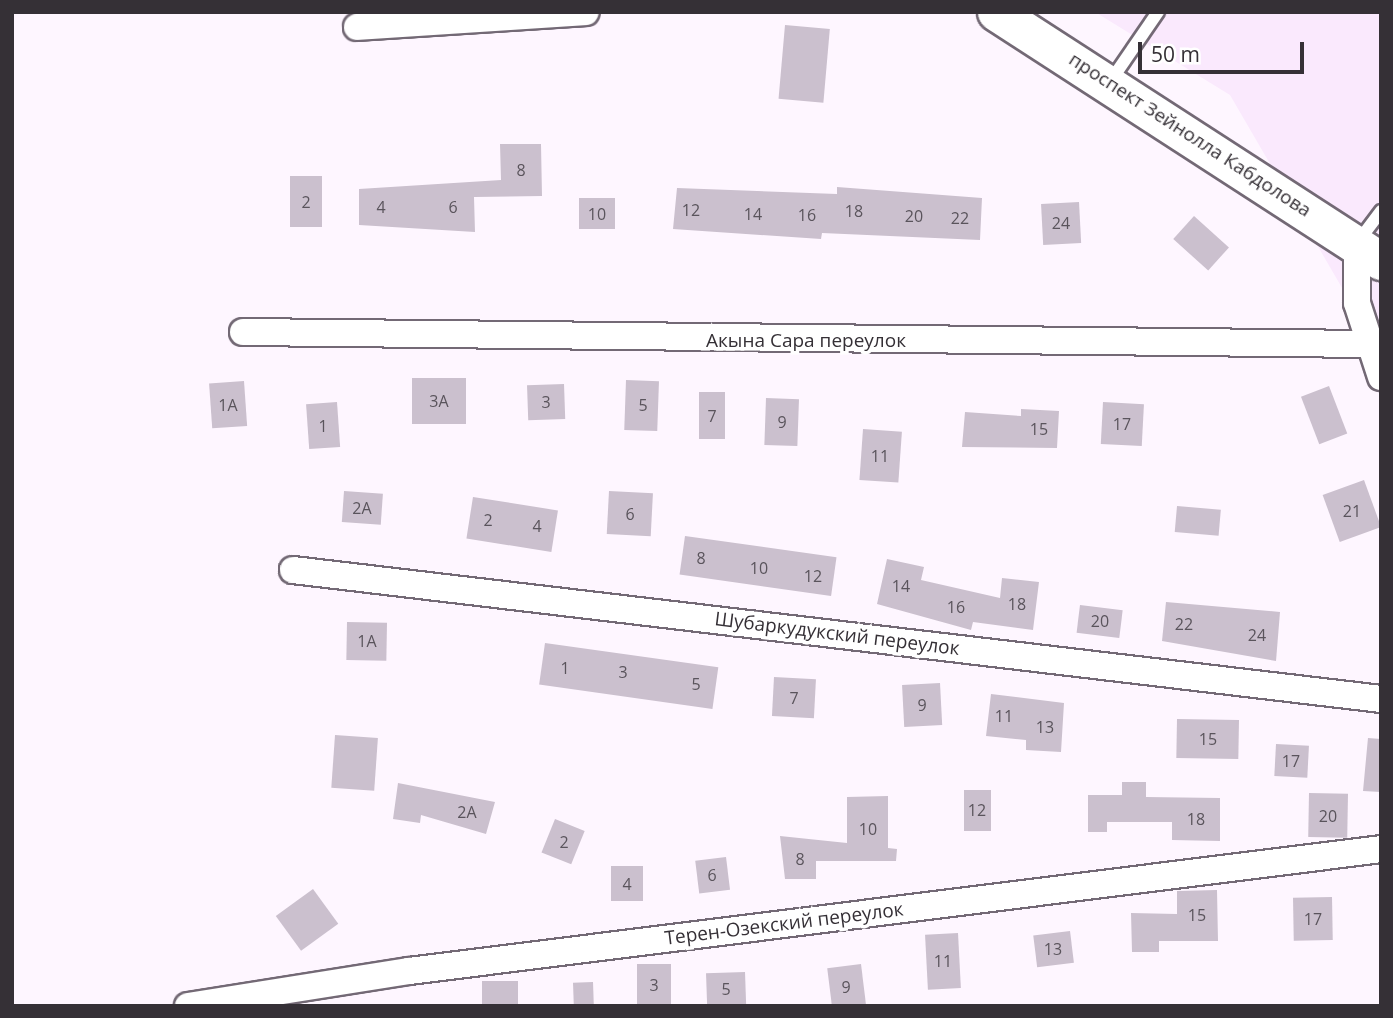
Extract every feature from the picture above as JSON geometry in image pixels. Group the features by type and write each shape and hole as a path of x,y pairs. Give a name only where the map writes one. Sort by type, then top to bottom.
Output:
{"main road":[{"name":"проспект Зейнолла Кабдолова","path":"996,12 1110,82 1369,253"}],"street":[{"path":"357,27 586,12"},
{"path":"1369,253 1357,303 1381,377"},
{"name":"Акына Сара переулок","path":"243,332 1369,344"},
{"name":"Шубаркудукский переулок","path":"293,570 1381,699"},
{"name":"Терен-Озекский переулок","path":"188,1006 409,971 1381,849"}],"lane":[{"path":"1110,82 1157,12"},
{"path":"1369,253 1381,211"}],"shaded area":[{"path":"1095,12 1381,12 1381,355 1230,95"}],"building":[{"path":"785,25 830,29 823,103 779,99"},
{"path":"500,144 541,144 542,196 474,197 475,232 359,225 359,189 501,180"},
{"path":"290,176 322,176 322,227 290,227"},
{"path":"837,187 982,198 980,240 822,233 821,239 673,229 677,188 837,194"},
{"path":"579,198 615,198 615,229 579,229"},
{"path":"1079,202 1081,243 1043,245 1041,204"},
{"path":"1194,216 1229,247 1208,270 1173,239"},
{"path":"412,378 466,378 466,424 412,424"},
{"path":"626,380 659,381 657,431 624,430"},
{"path":"244,381 247,426 212,428 209,383"},
{"path":"564,384 565,419 528,420 527,385"},
{"path":"1329,386 1347,434 1319,444 1301,397"},
{"path":"699,392 725,392 725,439 699,439"},
{"path":"766,398 799,399 797,446 764,445"},
{"path":"337,402 340,447 309,449 306,404"},
{"path":"1103,402 1144,404 1142,446 1101,444"},
{"path":"1021,409 1059,411 1057,448 962,447 965,412 1021,416"},
{"path":"863,429 902,432 898,483 859,480"},
{"path":"1364,480 1381,527 1340,542 1323,495"},
{"path":"344,491 383,494 381,525 342,522"},
{"path":"609,491 653,493 651,536 607,534"},
{"path":"473,497 558,510 551,552 466,538"},
{"path":"1177,506 1221,510 1219,536 1175,532"},
{"path":"685,536 837,557 831,596 680,575"},
{"path":"887,559 924,567 921,580 1000,598 1002,578 1039,582 1033,630 973,622 971,630 877,604"},
{"path":"1166,602 1280,612 1276,661 1162,641"},
{"path":"1080,605 1123,610 1119,638 1077,633"},
{"path":"347,622 387,623 386,661 346,660"},
{"path":"545,643 718,667 712,709 539,685"},
{"path":"774,677 816,679 814,718 772,716"},
{"path":"940,683 942,725 904,727 902,685"},
{"path":"991,694 1064,703 1061,752 1026,750 1026,740 986,736"},
{"path":"1177,719 1239,720 1238,759 1176,758"},
{"path":"335,735 378,738 374,791 331,788"},
{"path":"1368,738 1381,739 1381,792 1363,791"},
{"path":"1276,744 1309,746 1307,778 1274,776"},
{"path":"1122,782 1146,782 1146,797 1220,798 1220,841 1172,840 1172,822 1107,822 1107,832 1088,832 1088,795 1122,795"},
{"path":"398,783 495,802 486,834 421,815 420,823 393,819"},
{"path":"964,790 991,790 991,831 964,831"},
{"path":"1309,793 1348,794 1347,838 1308,837"},
{"path":"888,796 888,848 897,849 896,861 816,861 816,879 785,879 780,836 847,843 847,797"},
{"path":"555,819 585,831 571,864 542,852"},
{"path":"726,857 730,890 699,894 695,861"},
{"path":"611,866 643,866 643,901 611,901"},
{"path":"313,889 338,924 301,951 276,916"},
{"path":"1217,890 1218,941 1159,941 1159,952 1132,952 1131,913 1177,914 1177,891"},
{"path":"1332,897 1333,940 1294,941 1293,898"},
{"path":"1070,931 1074,963 1037,967 1033,936"},
{"path":"958,933 961,988 928,990 925,935"},
{"path":"637,964 671,964 671,1006 637,1006"},
{"path":"861,964 866,1006 832,1006 827,968"},
{"path":"745,972 746,1006 707,1006 706,973"},
{"path":"482,981 518,981 518,1006 482,1006"},
{"path":"593,982 594,1006 574,1006 573,983"}]}
